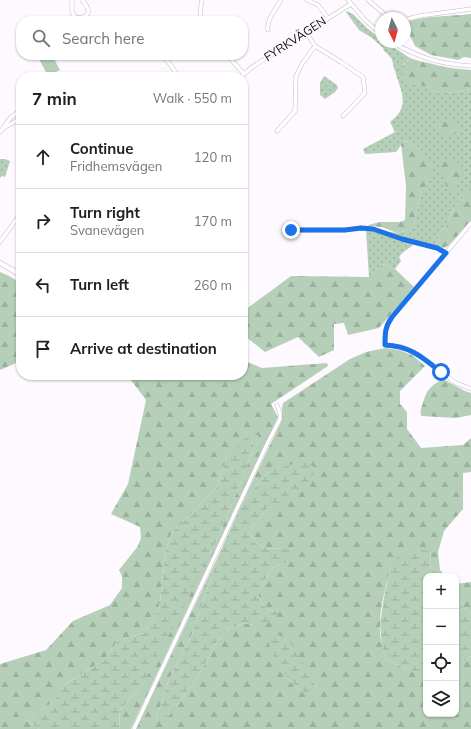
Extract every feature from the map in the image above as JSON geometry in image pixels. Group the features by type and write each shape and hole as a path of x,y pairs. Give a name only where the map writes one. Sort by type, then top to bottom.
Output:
{"street":[{"path":"72,0 72,11 74,16"},
{"path":"82,0 88,8 85,16"},
{"path":"200,16 202,0"},
{"path":"268,30 267,26 270,19 281,0"},
{"path":"307,0 318,5 328,18"},
{"path":"368,0 382,12"},
{"path":"350,2 365,20 375,29"},
{"name":"FYRKVÄGEN","path":"246,72 350,2"},
{"path":"411,18 471,9"},
{"path":"306,32 315,46 363,77 365,93 343,116"},
{"path":"277,131 295,111 296,76 302,64 315,46"},
{"path":"403,48 423,58 471,66"},
{"path":"167,60 175,72"},
{"path":"231,60 242,72"},
{"path":"0,132 14,114"},
{"path":"4,128 16,122"},
{"path":"0,242 16,220"},
{"path":"471,223 392,317 385,329 385,345 402,347 413,351 456,383 471,389"},
{"path":"291,230 373,229 402,239 437,248 446,253"},
{"path":"0,263 16,272"},
{"path":"134,729 280,419 280,413 277,405"}],"green space":[{"path":"347,11 353,14 375,34 375,41 359,30 346,12"},
{"path":"471,14 471,58 464,57 458,60 431,55 415,46 411,38 411,21"},
{"path":"383,48 395,48 410,58 402,66 407,84 418,84 439,93 471,89 471,190 453,209 445,229 439,232 438,250 414,244 402,253 399,257 401,261 395,269 383,264 369,277 366,230 397,233 409,230 414,225 422,190 431,179 422,151 410,142 404,141 396,152 365,154 363,149 395,132 390,122 400,110 402,104 402,92 392,60"},
{"path":"410,58 444,67 471,70 471,89 439,93 418,84 407,84 400,69"},
{"path":"40,60 55,60 60,70 56,72 46,72"},
{"path":"324,76 337,85 338,88 325,99 320,95 320,83"},
{"path":"456,120 459,124 460,131 445,137 439,133 437,127 439,122"},
{"path":"403,141 410,142 422,151 431,165 431,179 422,190 414,225 409,230 397,233 382,227 368,225 380,222 400,222 405,220 406,186 401,144"},
{"path":"0,159 10,161 5,177 2,176 0,178"},
{"path":"452,160 460,163 463,170 462,175 458,179 456,188 453,192 448,192 441,172 440,163 442,161"},
{"path":"471,190 471,221 448,246 443,248 438,246 439,232 445,229 453,209"},
{"path":"383,264 395,269 414,287 379,328 348,335 344,323 334,324 334,350 319,357 298,337 265,352 248,339 248,308 291,276 369,277"},
{"path":"0,272 16,280 16,363 0,370"},
{"path":"385,348 399,350 412,355 425,366 400,391 400,404 407,412 407,429 421,448 463,445 471,438 471,472 463,473 463,509 444,531 438,552 440,570 443,573 432,573 430,564 431,552 391,566 382,602 380,633 386,660 417,673 423,673 423,717 459,717 459,666 471,656 471,729 136,729 220,552 192,634 169,680 156,719 176,707 203,668 218,640 229,628 236,627 243,623 253,625 279,611 269,610 262,604 258,594 273,567 288,563 282,548 270,549 255,543 249,532 267,509 283,503 296,491 268,472 242,503 281,422 283,403 350,359 366,352","holes":["281,671 309,675 317,686 314,695 295,687"]},
{"path":"248,362 262,368 327,363 328,366 271,404 278,417 131,729 119,729 120,710 141,687 218,537 241,482 258,435 227,455 218,486 172,532 166,549 159,610 144,633 118,640 105,659 65,684 54,701 27,720 39,729 0,729 0,664 46,650 73,621 110,605 122,588 122,576 119,570 138,546 141,538 140,527 111,514 128,484 146,400 131,380 248,380"},
{"path":"443,379 471,393 471,415 456,418 421,416 421,408 428,392 432,386"},
{"path":"249,435 258,435 241,482 218,537 176,622 141,687 120,710 119,729 39,729 27,720 54,701 65,684 105,659 118,640 144,633 159,610 166,549 172,532 218,486 227,455"},
{"path":"302,461 314,467 314,477 296,491 283,504 267,509 249,532 255,543 270,549 282,548 298,550 288,563 273,567 258,594 262,604 269,610 279,611 278,615 272,621 253,625 243,623 236,627 229,628 218,640 203,668 169,716 156,719 169,680 192,634 220,552 242,503 268,472"},
{"path":"419,549 431,552 430,564 432,573 423,573 423,673 417,673 386,660 382,646 380,624 384,597 391,566 400,554"},
{"path":"471,582 471,614 463,607 459,598 459,584"},
{"path":"459,598 463,607 471,614 471,656 459,666"},
{"path":"272,633 289,639 317,687 314,696 295,687 281,671 267,638"}],"route":[{"path":"291,230 309,231 361,228 373,229 402,239 437,248 446,253 392,317 385,329 385,345 408,349 441,372"}]}
